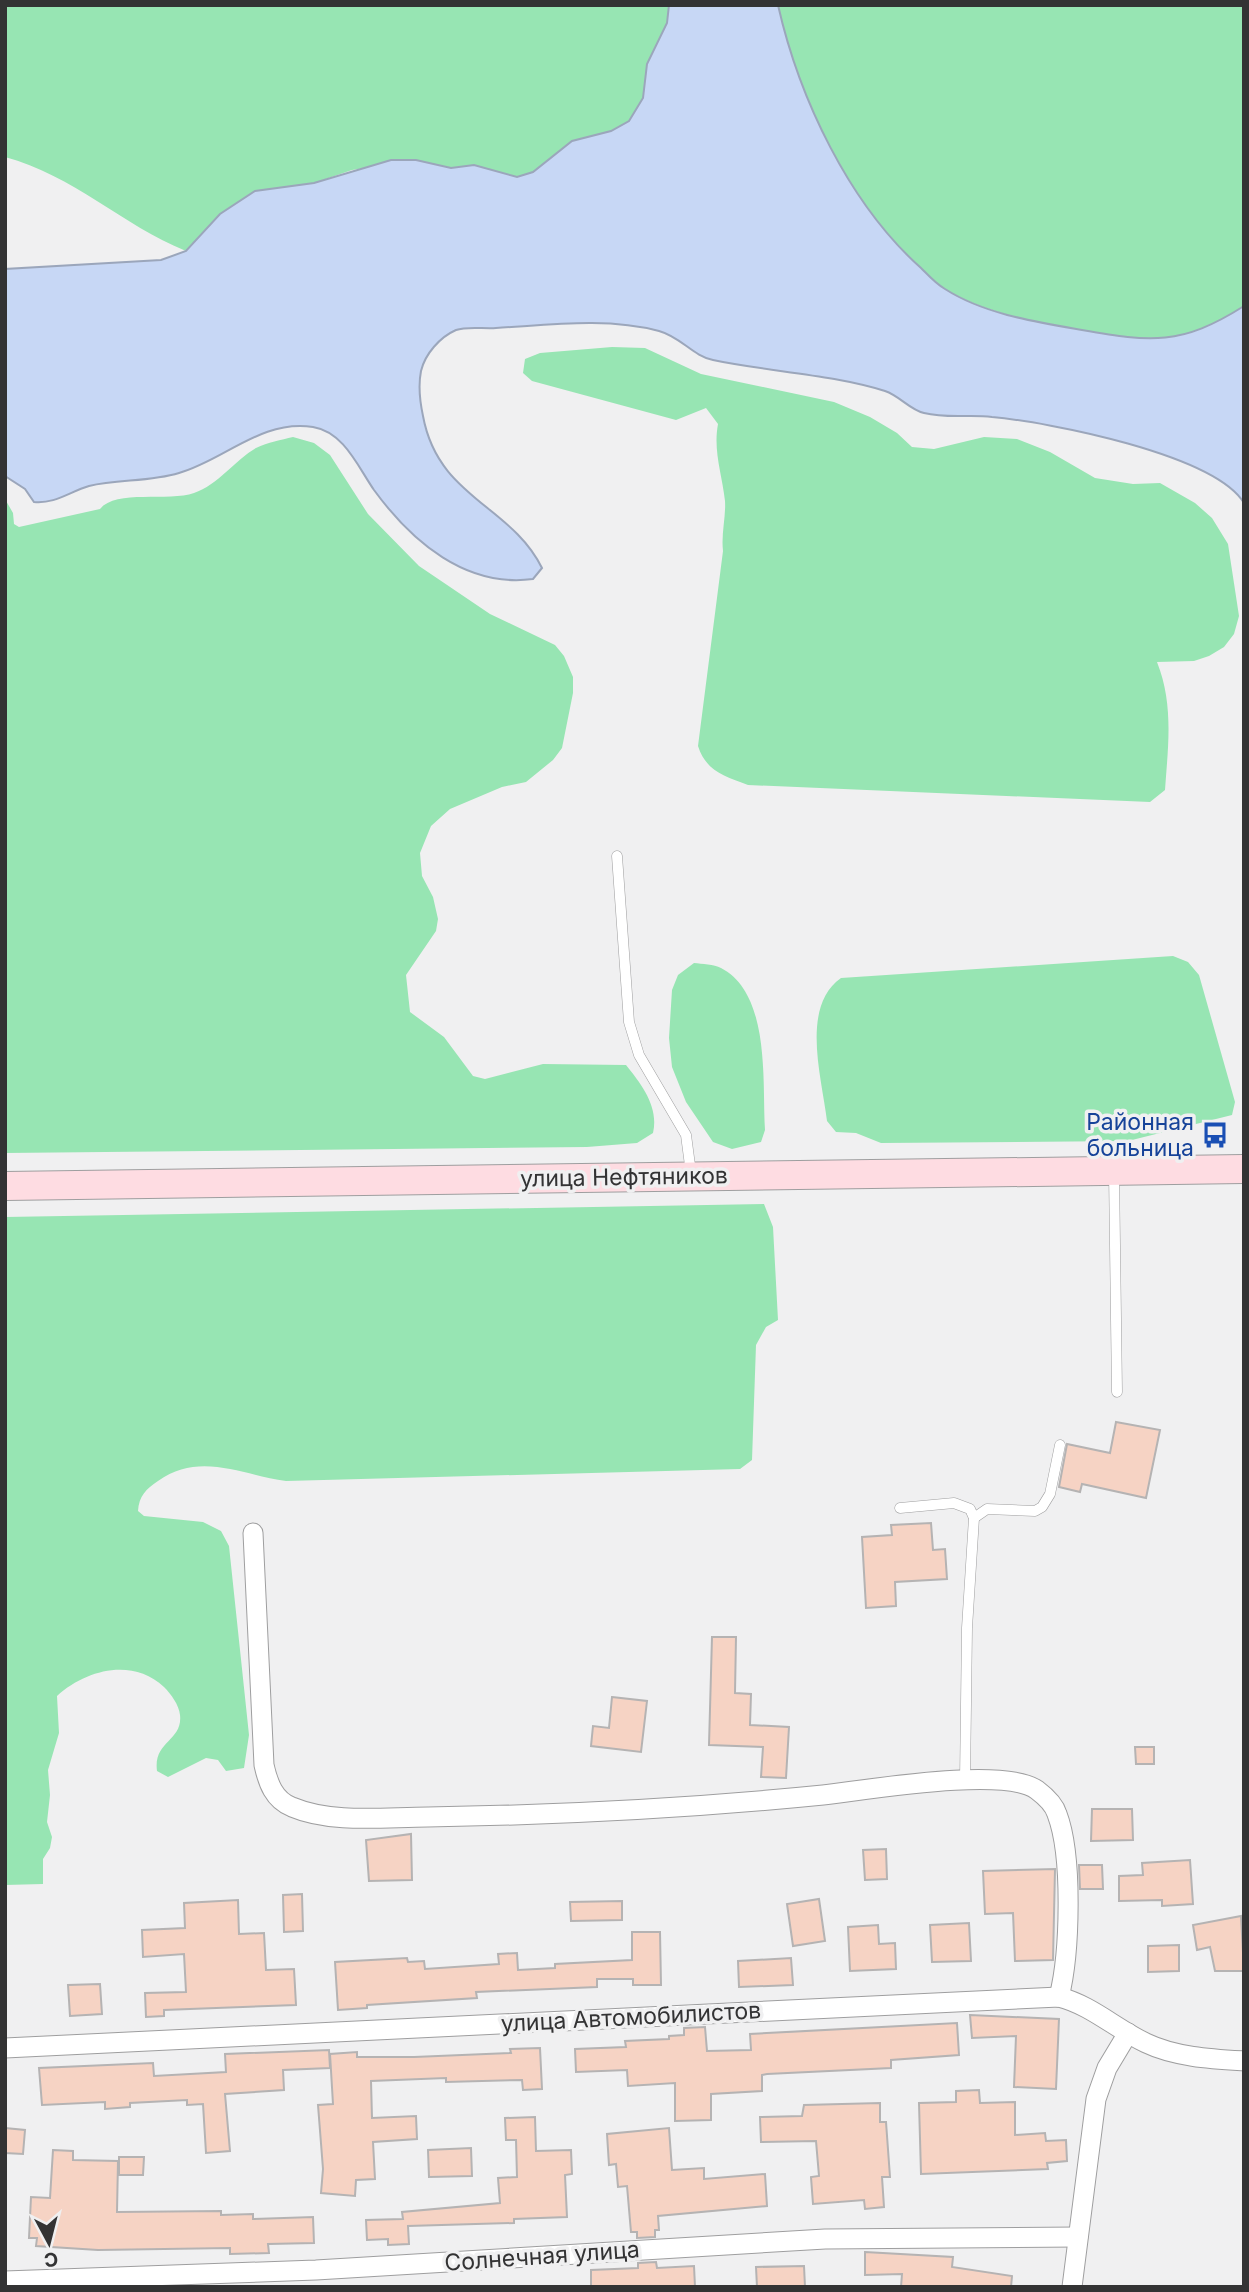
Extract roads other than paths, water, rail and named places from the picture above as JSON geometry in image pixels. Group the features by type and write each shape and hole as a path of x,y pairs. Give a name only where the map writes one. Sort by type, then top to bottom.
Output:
{"street":[{"name":"улица Нефтяников","path":"5,1186 1244,1169"},
{"path":"253,1533 264,1765 273,1793 293,1808 315,1814 375,1817 464,1816 777,1800 965,1780 1000,1781 1034,1788 1057,1812 1065,1854 1065,1971 1059,1997"},
{"name":"улица Автомобилистов","path":"5,2048 1059,1997 1079,2002 1128,2033 1166,2049 1213,2059 1244,2061"},
{"path":"1072,2287 1096,2099 1107,2068 1128,2033"},
{"name":"Солнечная улица","path":"5,2281 316,2270 825,2239 1078,2237"}],"lane":[{"path":"617,856 629,1022 639,1055 686,1135 691,1176"},
{"path":"1114,1170 1117,1392"},
{"path":"974,1518 987,1509 1035,1511 1042,1507 1050,1494 1060,1445"},
{"path":"900,1508 954,1503 970,1509 974,1518 967,1628 965,1780"}],"water":[{"path":"669,5 778,5 787,40 813,112 850,181 895,242 935,282 960,298 993,311 1029,320 1106,334 1147,338 1165,338 1202,328 1244,306 1244,503 1227,485 1200,470 1128,444 1088,433 1018,420 924,413 885,391 864,385 713,360 699,355 659,331 598,323 456,330 434,347 421,371 421,405 431,443 459,484 529,547 542,568 533,579 508,580 485,576 463,569 443,557 405,527 389,509 342,443 324,430 313,427 277,429 179,473 89,486 49,501 34,502 25,489 5,476 5,269 161,260 186,251 220,214 255,191 314,183 391,160 416,160 451,168 474,165 517,177 533,172 572,141 611,131 629,121 643,98 647,64 667,23"}],"place":[{"name":"Районная больница","path":"1215,1135"}]}
